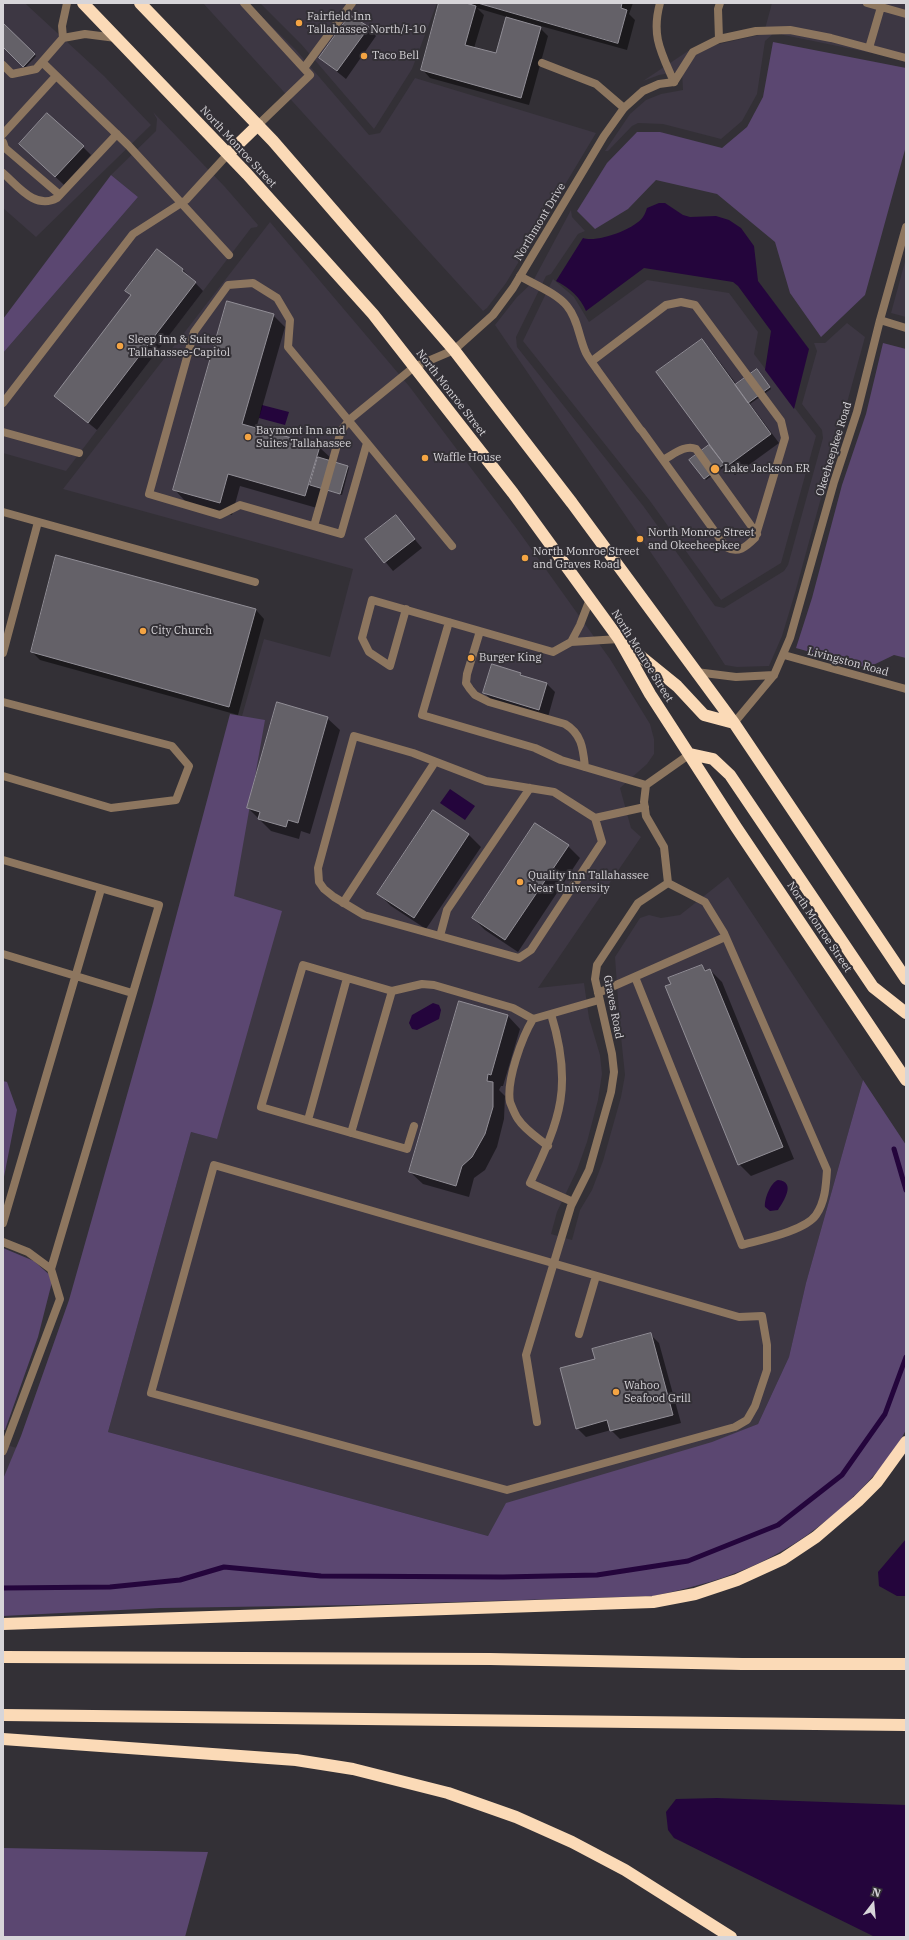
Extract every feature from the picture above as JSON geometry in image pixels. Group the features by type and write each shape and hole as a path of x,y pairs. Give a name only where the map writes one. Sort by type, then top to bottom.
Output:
{"highway":[{"name":"North Monroe Street","path":"83,3 228,154 372,314 513,493 619,639 650,694 736,827 905,1080"},
{"path":"140,3 258,125 454,350 572,503 734,723 906,979"},
{"path":"228,154 258,125"},
{"path":"619,639 677,686 704,715 734,723"},
{"path":"690,754 713,758 730,775 873,986 906,1013"},
{"path":"3,1624 653,1602 695,1594 756,1572 783,1559 816,1537 878,1482 906,1442"},
{"path":"3,1657 490,1660 742,1664 906,1664"},
{"path":"3,1715 906,1725"},
{"path":"3,1739 296,1760 353,1769 448,1793 516,1817 572,1842 625,1870 731,1937"}],"street":[{"path":"63,38 62,26 67,3"},
{"path":"244,3 310,75 258,125"},
{"path":"304,68 352,3"},
{"path":"660,3 655,20 658,47 674,82"},
{"path":"719,39 718,9 720,3"},
{"path":"867,3 906,14"},
{"path":"869,48 881,7"},
{"path":"674,82 693,52 719,39 756,32 790,30 831,38 906,58"},
{"path":"3,65 12,74 36,69 63,38 85,34 116,38"},
{"path":"42,62 117,134 229,255"},
{"path":"542,63 596,84 624,108"},
{"path":"56,76 4,132 3,141 5,148 60,195"},
{"name":"Northmont Drive","path":"349,420 414,367 454,350 493,315 520,276 604,136 624,108 643,91 659,84 674,82"},
{"path":"3,173 34,201 52,201 60,195 117,134"},
{"path":"3,403 133,234 182,203 228,154"},
{"name":"Okeeheepkee Road","path":"734,723 774,675 784,655 804,596 834,482 857,412 906,226"},
{"path":"520,276 559,298 568,307 586,354 726,547 733,551 740,550 755,538 785,438 784,432 781,421 695,305 681,302 666,305 592,361"},
{"path":"367,443 342,534 240,505 220,515 149,494 194,332 228,285 252,283 277,298 290,320 288,347 452,546"},
{"path":"880,320 906,328"},
{"path":"314,526 341,431 349,420"},
{"path":"3,432 80,453"},
{"path":"663,460 685,448 692,447 696,449 756,534"},
{"path":"3,512 255,582"},
{"path":"3,653 38,522"},
{"path":"571,642 580,625 590,599"},
{"path":"406,609 390,666 369,652 362,638 372,600 406,609 553,652 571,642 619,639"},
{"path":"449,622 422,715 535,748 561,760 646,785"},
{"path":"480,631 467,674 466,683 470,689 481,699 566,724 574,729 579,737 585,767"},
{"name":"Livingston Road","path":"784,655 906,689"},
{"path":"696,672 736,677 774,675"},
{"path":"3,702 172,746 189,766 176,800 111,808 3,776"},
{"path":"354,736 435,762 486,781 530,788 554,792 595,818 602,842 531,950 520,958 364,915 334,897 319,882 318,868 354,736"},
{"path":"646,785 690,754"},
{"path":"343,903 435,762"},
{"path":"634,977 742,1246 804,1226 815,1217 822,1205 826,1187 827,1170 726,937 705,902 668,883 664,847 646,816 646,785"},
{"path":"440,936 447,910 530,788"},
{"path":"595,818 645,807"},
{"path":"3,860 158,905 51,1269 60,1299 3,1452"},
{"name":"Graves Road","path":"537,1422 526,1355 553,1263 573,1202 592,1163 611,1092 614,1072 612,1054 598,997 595,979 596,965 638,903 668,883"},
{"path":"3,1223 101,889"},
{"path":"414,1126 407,1149 261,1107 303,965 392,991 422,984 434,985 512,1008 533,1019 598,997 634,977 726,937"},
{"path":"3,954 132,993"},
{"path":"308,1120 347,978"},
{"path":"351,1132 392,991"},
{"path":"551,1014 560,1041 563,1068 562,1098 548,1146 530,1183 573,1202"},
{"path":"533,1019 521,1041 511,1083 510,1102 518,1120 527,1130 548,1146"},
{"path":"214,1165 596,1276 739,1318 762,1316 767,1344 767,1370 755,1406 747,1420 735,1427 507,1490 151,1393 214,1165"},
{"path":"3,1242 28,1252 51,1269"},
{"path":"579,1334 596,1276"}],"shaded area":[{"path":"3,3 25,3 104,76 151,125 36,237 3,208"},
{"path":"203,3 248,3 296,50 369,135 380,133 415,78 596,133 506,283 487,308 483,311"},
{"name":"Taco Bell","path":"260,3 437,3 412,69 374,129 301,44"},
{"path":"772,3 906,3 906,60 774,33 765,41 757,94 742,121 721,139 663,124 638,123 632,126 608,151 605,151 630,114 646,100 661,94 683,90 682,71 659,75 643,81 688,51 759,35 765,29"},
{"path":"773,42 906,68 906,146 865,295 821,337 790,293 775,242 717,194 656,180 628,209 595,229 577,211 607,163 637,132 660,132 722,148 747,127 763,97"},
{"path":"153,112 225,187 258,225 257,227 251,228 66,471 3,453 3,353 138,197 111,175 156,131 157,119"},
{"path":"111,175 138,197 3,353 3,319"},
{"path":"659,203 665,203 683,215 690,217 716,216 729,220 741,228 754,246 758,281 809,349 794,409 765,370 771,331 738,286 733,282 644,268 586,311 581,301 574,293 556,281 583,238 597,239 624,230 639,222 644,216 647,208"},
{"path":"571,210 572,217 585,231 578,234 551,274 546,276 516,337 517,347 644,507 715,606 724,608 784,571 788,565 823,438 822,430 802,404 817,351 814,343 825,343 847,323 865,337 795,593 782,636 769,666 737,667 725,665 669,579 495,325 517,297 532,283"},
{"path":"270,222 409,386 517,529 610,659 650,724 654,739 654,754 647,764 620,788 631,828 641,837 538,988 584,983 589,1018 600,1055 602,1074 598,1100 587,1142 577,1170 557,1212 551,1234 572,1240 580,1210 592,1190 603,1161 621,1097 625,1075 615,957 640,918 649,915 661,918 680,915 728,877 863,1080 806,1283 789,1357 758,1424 488,1536 108,1432 191,1132 217,1139 194,884 264,639 330,657 353,569 63,489"},
{"path":"906,258 906,317 891,313"},
{"name":"Lake Jackson ER","path":"553,279 574,297 589,322 647,280 729,293 758,332 754,354 816,436 781,563 721,600 650,501 523,341"},
{"path":"883,343 906,349 906,658 894,655 867,668 796,648 812,598 842,485 866,414"},
{"path":"262,405 289,412 285,425 259,418"},
{"path":"230,714 265,720 234,896 282,911 217,1139 191,1132 108,1432 488,1536 506,1503 712,1442 758,1424 789,1357 806,1283 863,1080 906,1145 906,1430 889,1457 868,1482 830,1517 807,1535 784,1550 736,1573 711,1582 653,1596 358,1605 160,1608 3,1616 3,1479 21,1436 69,1300 153,1003"},
{"path":"450,789 475,806 465,820 440,803"},
{"path":"433,1003 439,1005 441,1010 439,1019 417,1030 412,1029 409,1023 412,1015"},
{"path":"3,1081 7,1082 17,1110 3,1182"},
{"path":"778,1180 787,1184 787,1193 778,1210 770,1211 765,1207 768,1191 775,1181"},
{"path":"3,1248 34,1261 53,1278 38,1337 5,1430 3,1430"},
{"path":"3,1444 17,1448 3,1479"},
{"path":"906,1539 906,1596 897,1596 879,1586 878,1572"},
{"path":"717,1798 906,1805 906,1937 875,1937 674,1838 668,1830 666,1812 676,1799"},
{"path":"3,1848 208,1852 185,1937 3,1937"}],"building":[{"path":"439,3 466,3 476,6 465,45 496,53 506,17 541,27 521,98 421,70"},
{"path":"478,3 622,3 621,8 627,10 618,43"},
{"path":"350,15 369,27 337,71 319,58"},
{"path":"3,23 35,54 23,67 3,47"},
{"path":"47,113 84,146 55,177 19,144"},
{"name":"Sleep Inn & Suites Tallahassee-Capitol","path":"157,249 183,269 182,271 196,282 88,423 54,396 131,295 125,291"},
{"path":"227,301 274,314 242,424 320,446 305,496 228,474 220,503 173,490"},
{"path":"702,339 771,434 726,467 656,372"},
{"path":"757,369 770,387 748,403 735,385"},
{"path":"709,445 724,464 704,479 689,460"},
{"path":"318,457 348,466 340,494 310,485"},
{"path":"396,515 415,539 384,563 365,539"},
{"name":"City Church","path":"56,555 256,609 229,707 31,652"},
{"path":"492,664 521,673 520,675 547,683 539,710 483,693"},
{"path":"277,702 328,717 298,823 288,820 286,827 258,819 260,812 247,808"},
{"path":"433,810 469,834 414,918 377,894"},
{"name":"Quality Inn Tallahassee Near University","path":"535,823 569,845 505,940 472,918"},
{"path":"702,965 705,971 710,969 783,1147 738,1165 665,986 671,984 668,978"},
{"path":"459,1001 508,1015 491,1075 488,1074 487,1081 493,1082 493,1107 485,1134 472,1157 462,1166 456,1186 409,1172"},
{"name":"Wahoo Seafood Grill","path":"651,1333 673,1415 610,1431 607,1420 576,1429 560,1368 595,1359 592,1349"}],"waterway":[{"path":"894,1149 906,1190"},
{"path":"3,1588 110,1587 180,1580 224,1567 321,1576 503,1577 597,1575 688,1561 778,1525 842,1475 885,1414 906,1357"}],"place":[{"name":"Fairfield Inn Tallahassee North/I-10","path":"299,23"},
{"name":"Taco Bell","path":"364,56"},
{"name":"Sleep Inn & Suites Tallahassee-Capitol","path":"120,346"},
{"name":"Baymont Inn and Suites Tallahassee","path":"248,437"},
{"name":"Waffle House","path":"425,458"},
{"name":"Lake Jackson ER","path":"715,469"},
{"name":"North Monroe Street and Okeeheepkee","path":"640,539"},
{"name":"North Monroe Street and Graves Road","path":"525,558"},
{"name":"City Church","path":"143,631"},
{"name":"Burger King","path":"471,658"},
{"name":"Quality Inn Tallahassee Near University","path":"520,882"},
{"name":"Wahoo Seafood Grill","path":"616,1392"}]}
